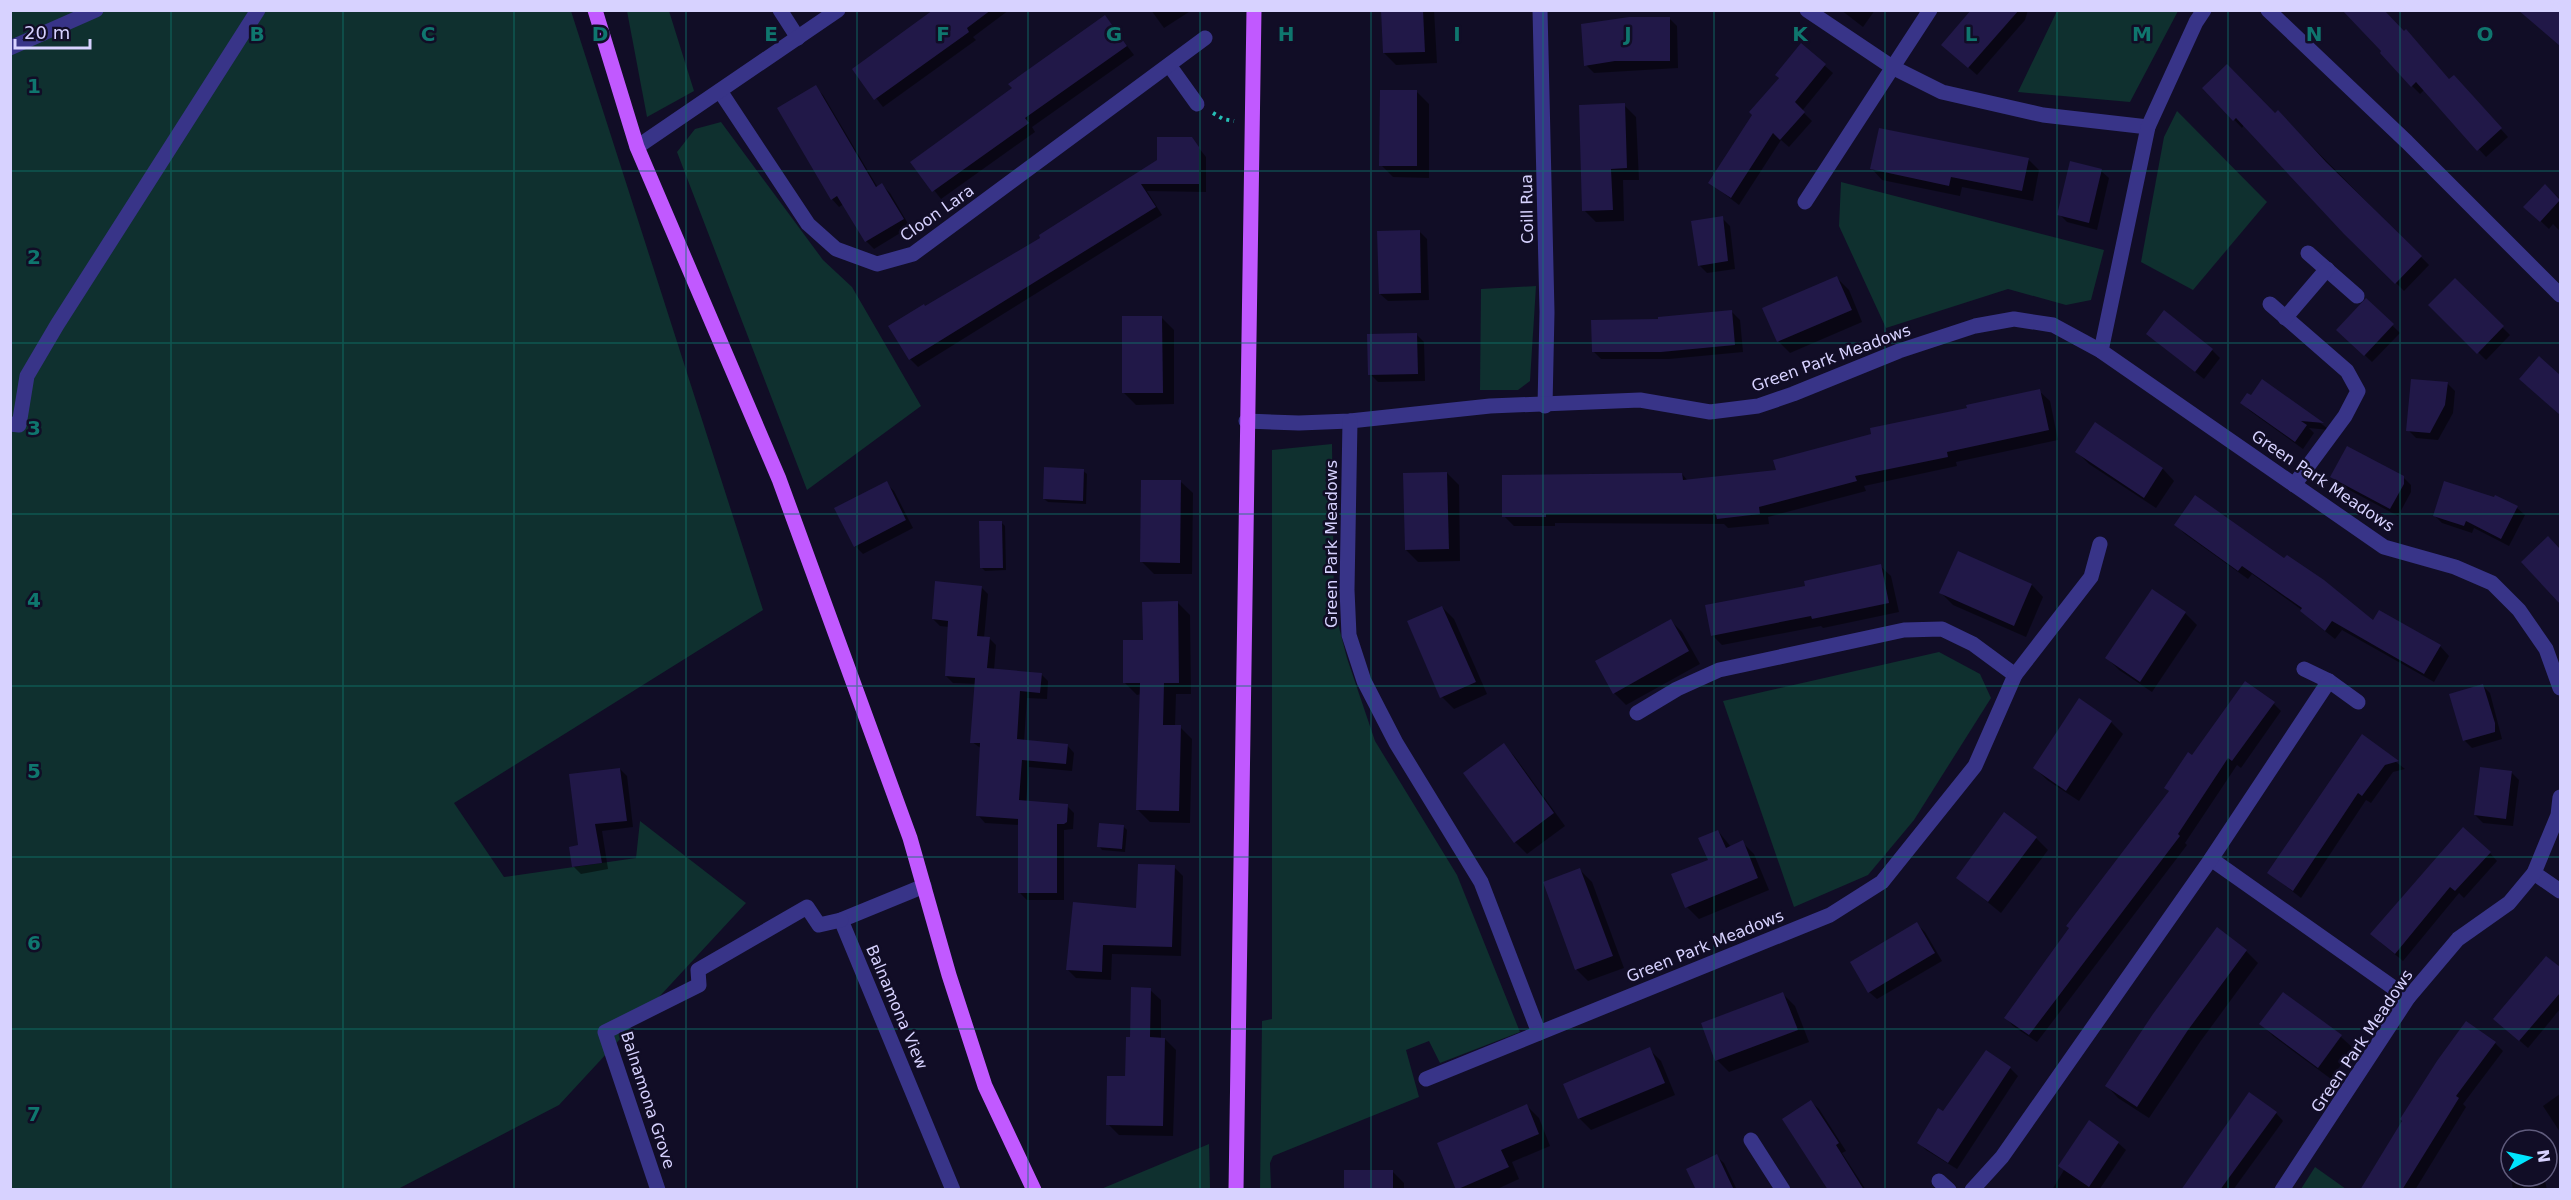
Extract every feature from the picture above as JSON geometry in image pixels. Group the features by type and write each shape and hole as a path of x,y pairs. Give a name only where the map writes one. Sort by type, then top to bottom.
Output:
{"main road":[{"path":"595,10 637,147 779,479 910,838 949,975 985,1086 1034,1190"},
{"path":"1236,1190 1254,10"}],"street":[{"path":"10,48 96,10"},
{"path":"10,424 19,425 27,376 57,325 258,10"},
{"path":"780,10 798,38"},
{"path":"637,147 838,10"},
{"name":"Coill Rua","path":"1539,10 1547,312 1545,406"},
{"path":"1807,10 1892,67 1942,92 2043,115 2148,127"},
{"path":"1804,202 1930,10"},
{"path":"2101,351 2148,127 2196,22 2204,10"},
{"path":"2268,10 2408,142 2560,295"},
{"name":"Cloon Lara","path":"720,91 808,224 836,249 877,264 913,254 1205,38"},
{"path":"1169,65 1197,104"},
{"path":"2308,253 2357,296"},
{"path":"2285,318 2327,268"},
{"path":"2270,304 2347,371 2358,391 2345,416 2294,485"},
{"name":"Green Park Meadows","path":"1246,421 1299,423 1350,421 1490,406 1545,406 1640,400 1710,412 1758,406 1910,347 1975,326 2014,319 2053,325 2101,351 2384,547 2455,567 2492,583 2519,610 2546,649 2560,688"},
{"name":"Green Park Meadows","path":"1350,421 1347,590 1349,635 1364,681 1396,742 1481,882 1539,1033 1830,915 1882,882 1975,766 2015,675 2091,577 2100,544"},
{"path":"1637,713 1677,689 1719,670 1904,630 1942,629 1973,644 2015,675"},
{"path":"2304,669 2330,681 2358,702"},
{"path":"1972,1190 2002,1157 2211,859 2330,681"},
{"name":"Green Park Meadows","path":"2282,1190 2408,998 2458,939 2509,903 2534,873 2558,814 2560,797"},
{"path":"2211,859 2408,998"},
{"path":"2534,873 2560,891"},
{"path":"841,920 924,886"},
{"name":"Balnamona Grove","path":"658,1190 605,1032 699,985 698,970 807,907 819,925 841,920"},
{"name":"Balnamona View","path":"841,920 953,1190"},
{"path":"1426,1079 1539,1033"},
{"path":"1751,1140 1783,1190"}],"path":[{"path":"1197,104 1223,119 1252,123"}],"green space":[{"path":"2057,10 2178,11 2130,102 2018,92"},
{"path":"10,11 571,11 763,610 454,803 504,877 636,858 640,821 746,903 559,1105 398,1189 11,1189"},
{"path":"627,11 669,11 694,91 647,117"},
{"path":"2177,111 2267,202 2193,290 2141,262 2164,137"},
{"path":"721,122 823,260 852,287 921,406 807,490 677,152 695,129"},
{"path":"1841,182 2104,250 2091,300 2066,305 2008,289 1886,328 1839,226"},
{"path":"1536,286 1530,381 1518,390 1480,390 1481,289"},
{"path":"1332,444 1334,608 1347,658 1375,741 1457,875 1520,1032 1440,1063 1429,1041 1406,1050 1419,1097 1273,1156 1270,1163 1271,1189 1260,1190 1262,1021 1272,1019 1272,450"},
{"path":"1939,652 1980,674 1991,698 1914,820 1868,875 1794,907 1723,701"},
{"path":"1209,1144 1210,1189 1101,1189"},
{"path":"2315,1167 2346,1189 2301,1189"}],"building":[{"path":"933,10 991,10 967,28 969,32 874,100 852,69"},
{"path":"1381,10 1423,10 1425,52 1383,53"},
{"path":"1971,10 2019,10 1968,68 1941,45"},
{"path":"2342,10 2384,10 2404,31 2406,29 2449,79 2454,75 2502,128 2477,151 2416,82 2411,87"},
{"path":"2518,10 2560,10 2560,46"},
{"path":"1105,15 1127,46 1025,118 1029,123 932,192 910,162 1012,88 1008,84"},
{"path":"1629,17 1670,17 1670,61 1615,61 1584,66 1581,24"},
{"path":"1801,43 1826,64 1795,102 1805,112 1780,140 1773,133 1731,198 1708,183 1752,115 1749,112 1779,78 1775,75"},
{"path":"2227,64 2275,113 2278,110 2326,162 2422,256 2395,284 2344,234 2236,118 2233,121 2202,88"},
{"path":"816,85 876,187 882,183 904,219 865,242 837,196 831,200 777,108"},
{"path":"1380,90 1417,90 1417,166 1379,166"},
{"path":"1625,103 1627,168 1611,169 1613,210 1582,211 1579,105"},
{"path":"1879,128 2029,158 2022,191 1951,177 1949,186 1870,169"},
{"path":"1157,137 1192,137 1199,147 1199,184 1141,184 1156,207 909,360 888,326 1040,238 1039,235 1157,160"},
{"path":"2070,161 2102,169 2089,223 2057,215"},
{"path":"2545,184 2560,200 2540,222 2523,207"},
{"path":"1723,216 1728,261 1698,266 1691,221"},
{"path":"1420,230 1421,293 1379,294 1377,231"},
{"path":"1837,276 1852,310 1777,342 1762,308"},
{"path":"2455,278 2504,326 2477,354 2428,305"},
{"path":"2366,298 2394,324 2364,356 2336,330"},
{"path":"1732,310 1735,345 1661,352 1592,352 1591,320 1658,319 1658,317"},
{"path":"2164,310 2213,349 2195,372 2146,334"},
{"path":"1122,316 1162,316 1163,393 1122,393"},
{"path":"1417,333 1418,374 1368,375 1367,334"},
{"path":"2539,356 2560,375 2560,415 2519,379"},
{"path":"2262,379 2324,423 2301,421 2307,425 2295,442 2240,403 2247,393 2251,395"},
{"path":"2411,379 2448,382 2445,405 2430,433 2406,431"},
{"path":"2040,389 2049,430 1947,452 1948,457 1855,476 1857,481 1759,507 1760,514 1717,519 1716,514 1546,514 1546,517 1502,517 1502,475 1682,473 1683,480 1776,470 1773,460 1871,434 1870,428 1967,408 1966,405"},
{"path":"2095,422 2163,468 2144,498 2075,452"},
{"path":"2347,446 2404,476 2404,484 2390,509 2330,477"},
{"path":"1044,467 1084,469 1083,501 1043,499"},
{"path":"1447,472 1449,549 1405,550 1403,473"},
{"path":"1141,480 1181,480 1180,563 1140,562"},
{"path":"887,481 906,520 854,547 834,508"},
{"path":"2444,481 2494,497 2495,495 2518,506 2501,539 2466,521 2464,526 2433,516"},
{"path":"2195,495 2284,558 2287,555 2324,580 2373,620 2379,610 2441,645 2424,674 2332,621 2325,631 2300,611 2302,608 2242,566 2238,571 2174,525"},
{"path":"979,521 1002,521 1003,568 980,568"},
{"path":"2548,536 2560,549 2560,604 2521,562"},
{"path":"1958,551 2032,584 2014,626 1939,593"},
{"path":"1881,564 1889,603 1711,636 1705,605 1805,586 1804,581"},
{"path":"935,581 982,586 977,636 990,637 987,668 1042,673 1040,693 1020,691 1017,739 1068,744 1066,764 1022,760 1019,800 1068,804 1067,822 1057,824 1057,893 1018,893 1018,819 976,816 980,743 970,743 975,678 945,676 948,621 932,619"},
{"path":"2152,589 2186,612 2140,682 2105,658"},
{"path":"1178,601 1179,683 1164,683 1163,725 1181,725 1179,811 1136,810 1140,683 1123,683 1123,640 1143,640 1142,602"},
{"path":"1442,606 1476,682 1440,698 1407,621"},
{"path":"1671,619 1689,651 1613,694 1595,661"},
{"path":"2245,681 2275,702 2232,761 2228,758 2178,834 2180,836 2029,1035 2004,1018 2069,928 2066,926 2169,791 2164,788 2188,752 2192,755"},
{"path":"2483,684 2495,723 2495,732 2463,741 2449,694"},
{"path":"2079,698 2112,721 2066,791 2033,768"},
{"path":"2362,734 2399,761 2385,765 2362,796 2358,793 2293,891 2267,873"},
{"path":"1504,743 1554,813 1514,843 1463,773"},
{"path":"2480,767 2512,771 2506,819 2474,815"},
{"path":"620,768 627,821 595,824 602,863 572,867 569,847 578,845 569,774"},
{"path":"2004,812 2037,837 1988,902 1956,878"},
{"path":"1099,823 1124,825 1122,849 1097,847"},
{"path":"2463,827 2491,852 2455,891 2450,887 2395,954 2370,934"},
{"path":"1718,830 1726,848 1743,840 1758,878 1685,908 1671,874 1708,860 1698,838"},
{"path":"1138,864 1175,865 1172,947 1103,945 1102,972 1066,970 1073,902 1136,908"},
{"path":"1580,868 1613,956 1575,970 1543,882"},
{"path":"1917,922 1935,953 1868,993 1850,962"},
{"path":"2217,927 2247,950 2188,1030 2137,1107 2105,1086 2153,1014"},
{"path":"2546,956 2560,967 2560,993 2519,1041 2493,1019"},
{"path":"1131,987 1151,988 1150,1037 1165,1038 1163,1126 1106,1125 1107,1076 1125,1076 1126,1037 1130,1037"},
{"path":"1783,992 1798,1030 1715,1061 1701,1023"},
{"path":"2283,992 2342,1035 2318,1068 2259,1024"},
{"path":"2466,1021 2496,1042 2456,1096 2459,1098 2402,1190 2360,1190 2402,1121 2400,1119"},
{"path":"1650,1047 1665,1083 1578,1119 1563,1084"},
{"path":"1986,1050 2011,1067 1948,1163 1917,1143 1938,1108 1943,1111"},
{"path":"2249,1092 2277,1112 2220,1190 2181,1190"},
{"path":"1811,1100 1839,1143 1836,1145 1864,1190 1828,1190 1782,1119"},
{"path":"1527,1104 1539,1134 1501,1150 1509,1167 1456,1190 1437,1143"},
{"path":"2089,1120 2119,1142 2089,1187 2058,1166"},
{"path":"1717,1154 1734,1190 1696,1190 1686,1169"},
{"path":"1344,1170 1393,1170 1393,1190 1344,1190"}]}
